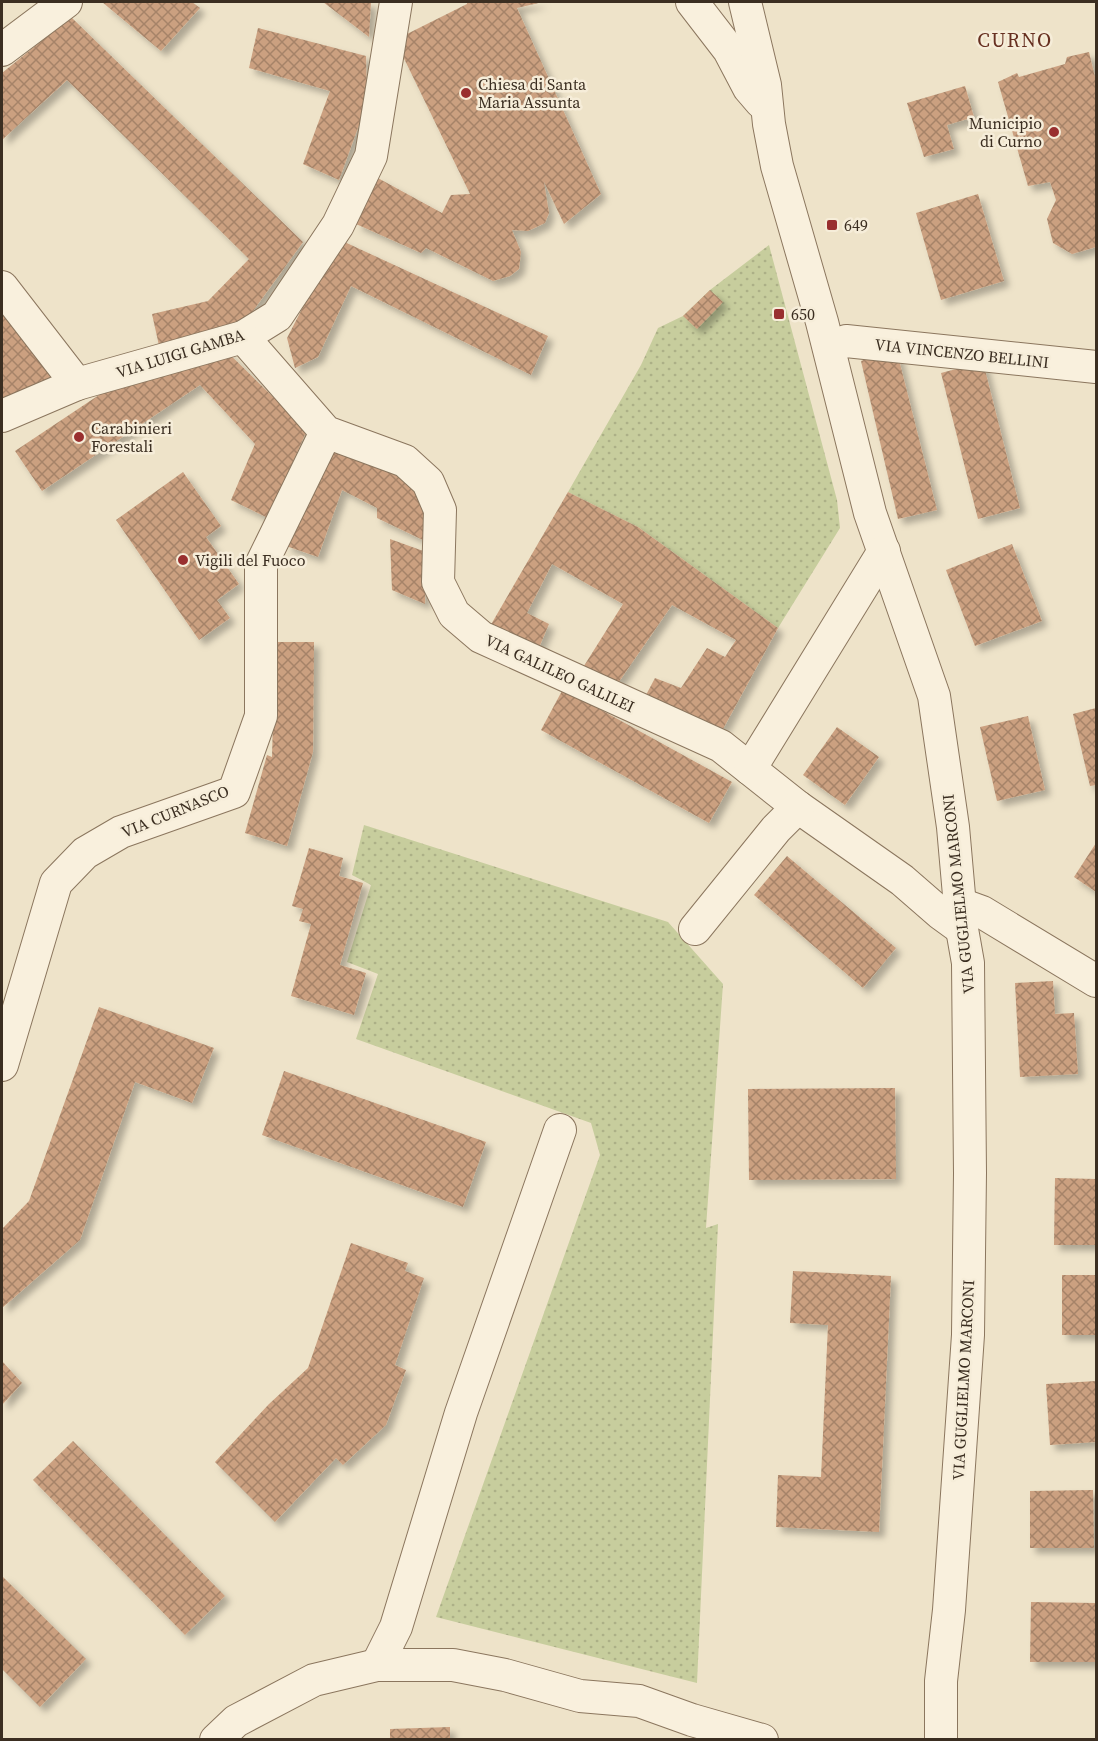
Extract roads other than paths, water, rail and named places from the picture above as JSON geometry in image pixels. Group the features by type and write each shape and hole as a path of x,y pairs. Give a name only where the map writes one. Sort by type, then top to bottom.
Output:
{"street":[{"path":"2,50 66,2"},
{"name":"VIA LUIGI GAMBA","path":"2,416 77,384 243,337 277,316 338,225 371,156 396,2"},
{"name":"VIA GUGLIELMO MARCONI","path":"692,2 729,50 749,88 767,109"},
{"name":"VIA GUGLIELMO MARCONI","path":"745,2 765,85 777,166 829,347 870,513 933,696 953,827 961,916 968,963 970,1173 968,1335 949,1610 941,1681 941,1740"},
{"path":"2,287 77,384"},
{"name":"VIA GALILEO GALILEI","path":"243,337 326,432 405,461 428,482 440,510 438,582 454,614 481,637 721,746 798,807 902,880 940,913 961,916 982,912 1096,981"},
{"name":"VIA VINCENZO BELLINI","path":"829,347 846,342 1096,367"},
{"name":"VIA CURNASCO","path":"2,1065 56,883 85,853 121,832 234,792 261,716 261,565 326,432"},
{"path":"750,769 884,551"},
{"path":"694,929 776,829 798,807"},
{"path":"377,1665 396,1627 460,1413 560,1130"},
{"path":"216,1740 236,1721 314,1680 377,1665 453,1665 505,1675 580,1696 639,1701 692,1720 762,1740"}],"place":[{"name":"Chiesa di Santa Maria Assunta","path":"466,93"},
{"name":"Municipio di Curno","path":"1054,132"},
{"name":"649","path":"832,225"},
{"name":"650","path":"779,314"},
{"name":"Carabinieri Forestali","path":"79,437"},
{"name":"Vigili del Fuoco","path":"183,560"}],"district":[{"name":"CURNO","path":"1015,40"}]}
